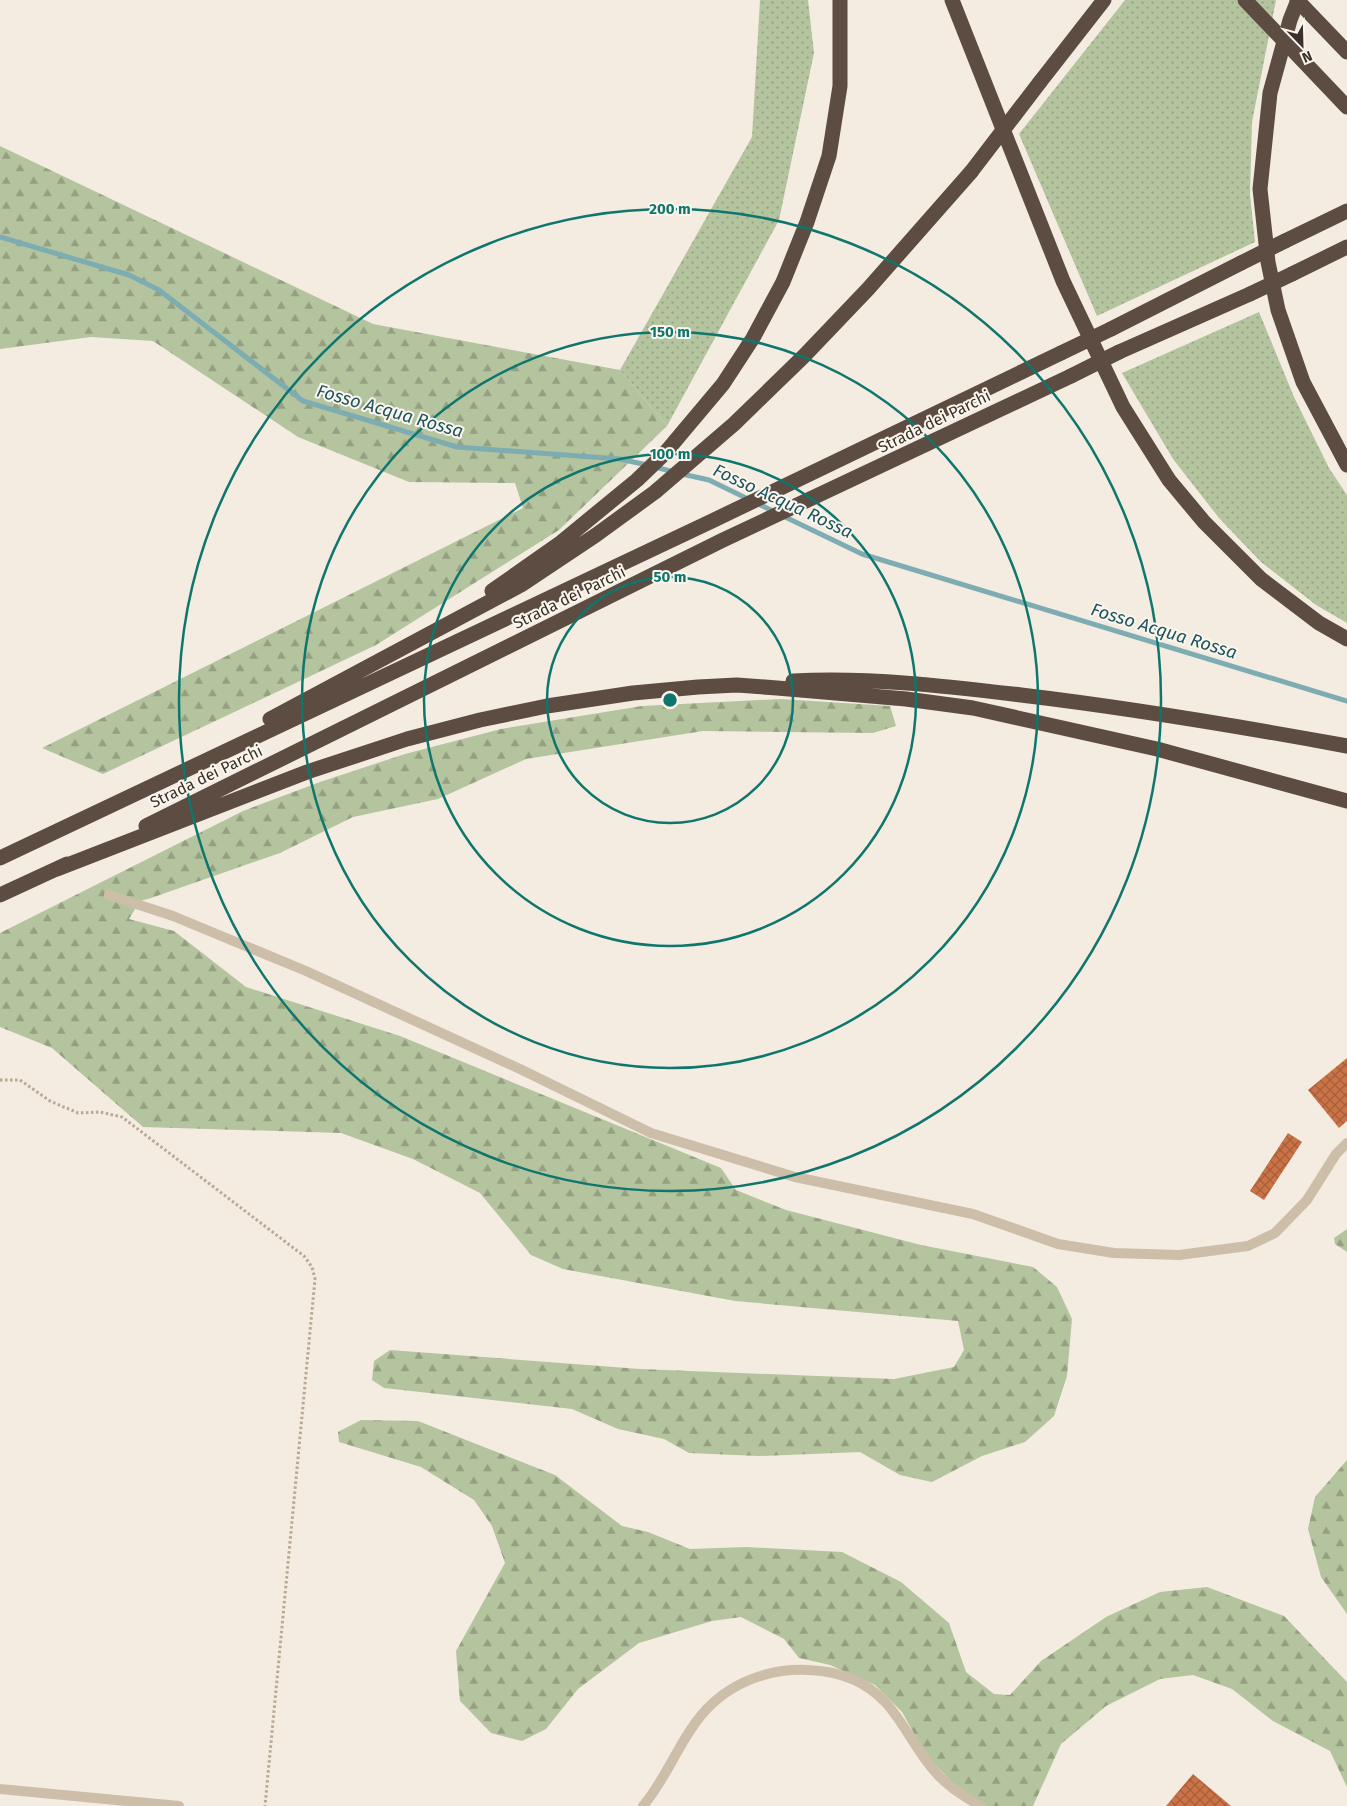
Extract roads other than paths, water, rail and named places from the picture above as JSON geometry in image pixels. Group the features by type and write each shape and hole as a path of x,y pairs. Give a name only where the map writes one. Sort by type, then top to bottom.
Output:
{"highway":[{"path":"363,670 485,596 583,526 637,480 665,453 723,384 753,338 783,282 807,222 829,156 840,86 840,0"},
{"path":"952,0 1063,281 1123,407 1169,480 1204,522 1262,579 1319,623 1347,639"},
{"path":"94,813 521,585 596,535 655,492 734,424 810,350 868,289 971,172 1104,0"},
{"path":"1245,0 1347,107"},
{"path":"1347,52 1298,0 1290,20 1270,93 1260,189 1268,262 1278,310 1303,382 1347,465"},
{"name":"Strada dei Parchi","path":"0,858 712,521 1111,329 1347,211"},
{"name":"Strada dei Parchi","path":"0,896 724,540 1119,352 1250,294 1347,247"},
{"path":"57,869 338,761 444,729 515,712 612,696 676,688 838,680 955,687 1153,712 1347,746"},
{"path":"737,685 906,699 973,708 1157,749 1347,801"}],"lane":[{"path":"109,895 173,916 306,971 520,1068 651,1133 795,1177 973,1214 1058,1244 1114,1253 1179,1255 1248,1246 1275,1233 1307,1200 1336,1154 1347,1143"},
{"path":"643,1806 661,1782 694,1724 712,1702 750,1679 772,1672 792,1670 818,1670 836,1673 869,1688 897,1716 938,1775 954,1790 980,1806"},
{"path":"0,1789 179,1806"}],"waterway":[{"name":"Fosso Acqua Rossa","path":"0,237 129,275 159,290 303,401 457,447 620,459 647,465"},
{"name":"Fosso Acqua Rossa","path":"655,467 674,472"},
{"name":"Fosso Acqua Rossa","path":"682,474 709,480 775,512"},
{"name":"Fosso Acqua Rossa","path":"783,516 862,554 1347,701"}]}
